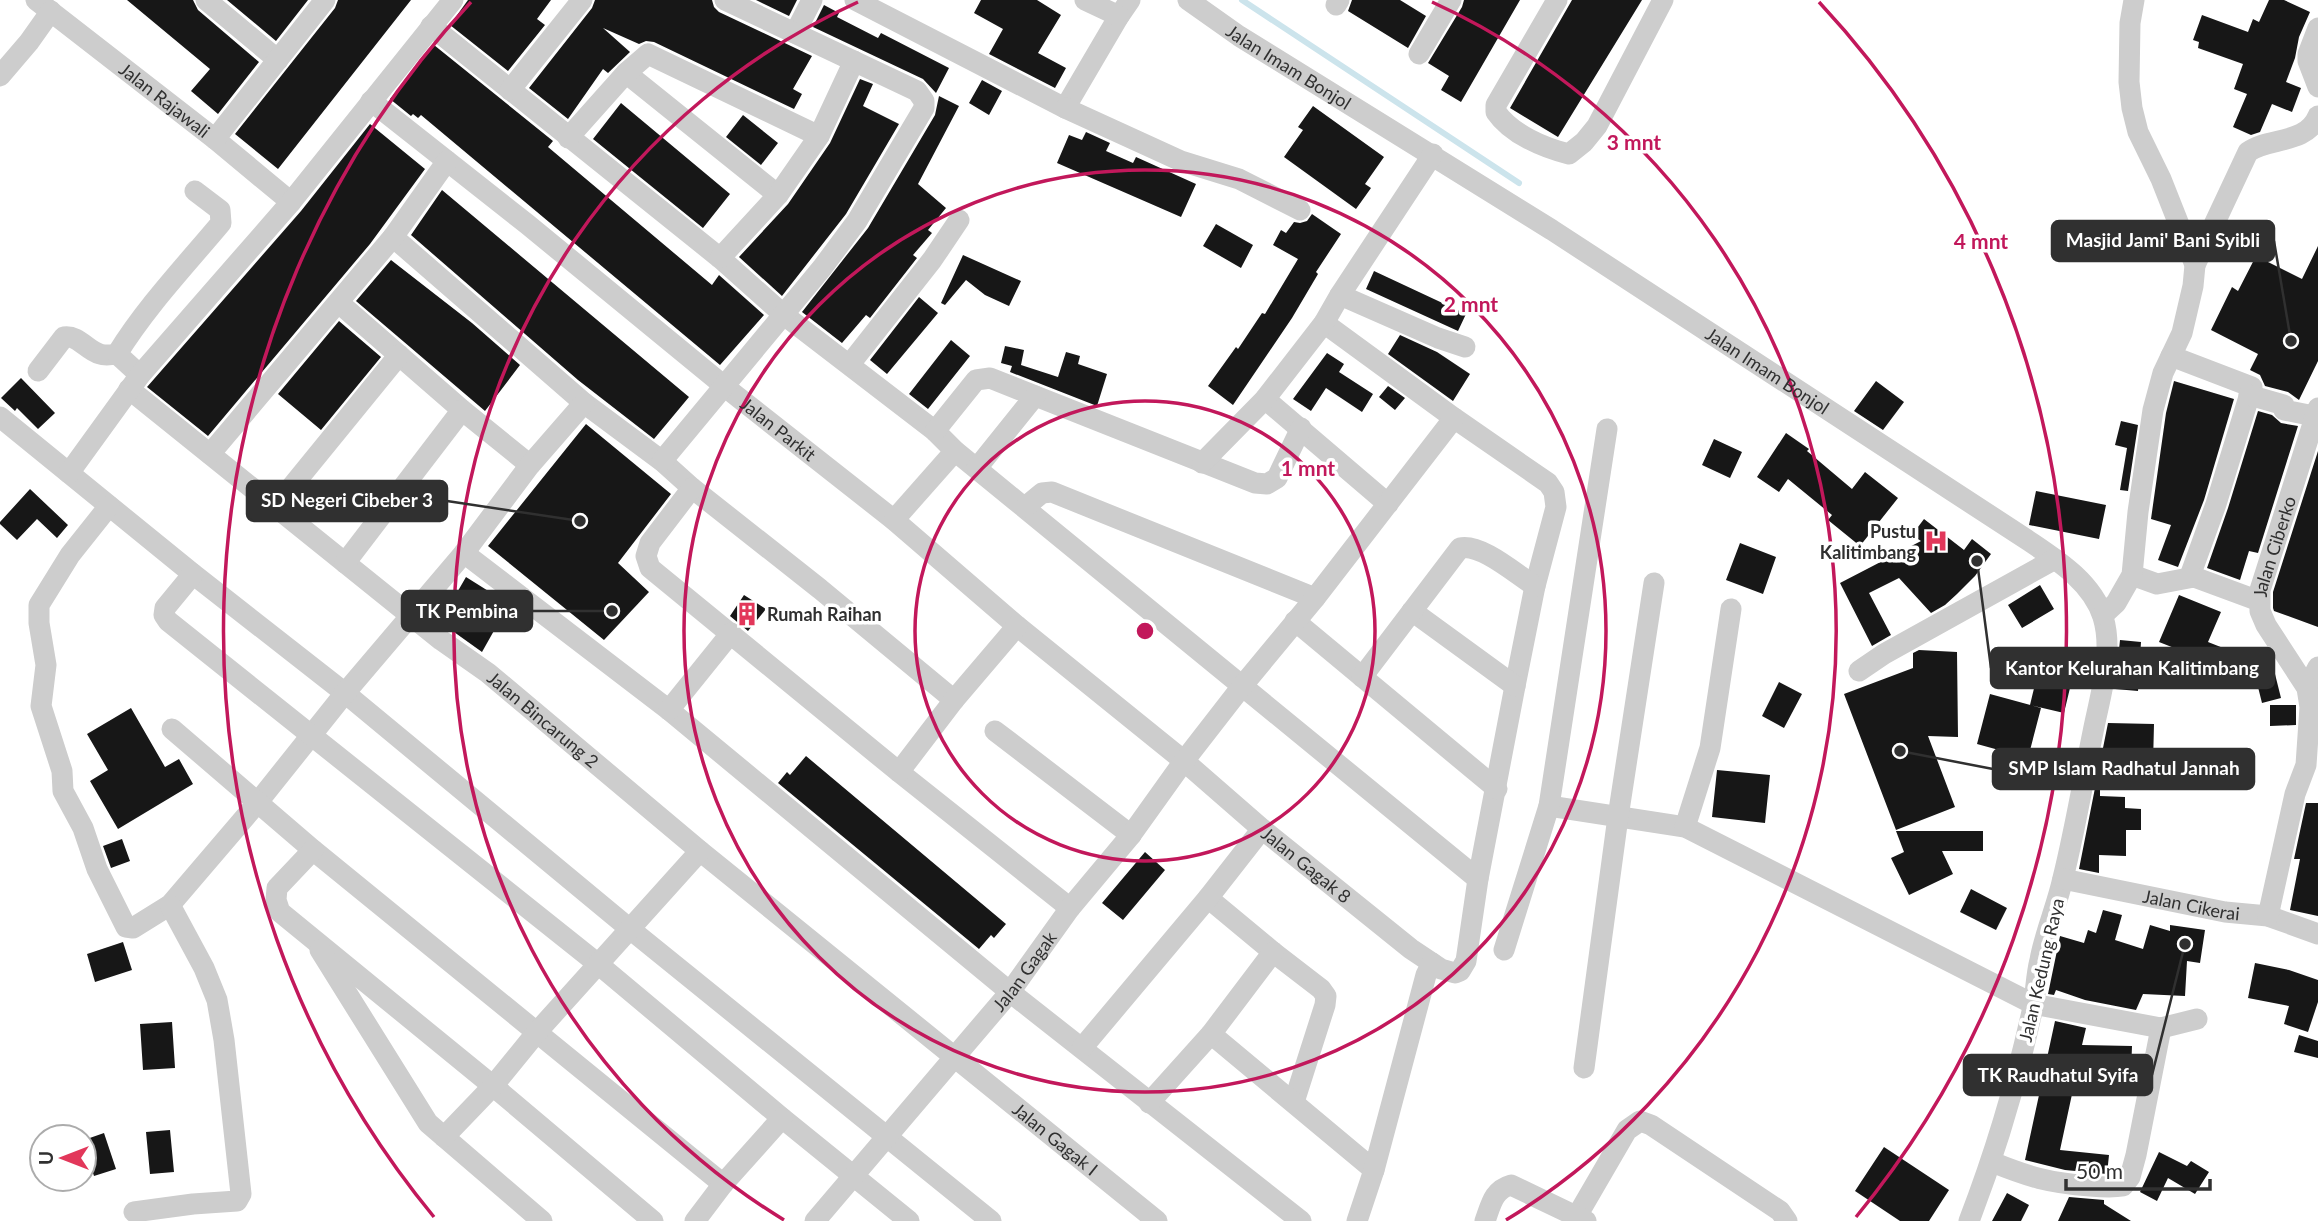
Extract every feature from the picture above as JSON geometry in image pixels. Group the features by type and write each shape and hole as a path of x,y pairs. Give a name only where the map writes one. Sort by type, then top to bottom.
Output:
{"street":[{"path":"206,0 278,60"},
{"path":"215,139 326,0"},
{"path":"69,472 135,382 199,304 291,201 453,0"},
{"path":"510,90 582,0"},
{"path":"662,461 784,315 857,221 924,108 924,101 917,90 725,0"},
{"path":"795,33 812,0"},
{"path":"855,0 1065,108 1181,161 1239,179 1300,210"},
{"path":"1065,108 1125,8 1085,0"},
{"name":"Jalan Imam Bonjol","path":"1188,0 1239,36 1552,230 2055,559 2109,609 2106,664 2063,879"},
{"path":"1419,54 1451,0"},
{"path":"1557,0 1496,105 1496,112 1513,129 1555,151 1569,154 1584,142 1597,126 1663,0"},
{"path":"2134,0 2129,82 2132,108 2138,132 2161,179 2195,265"},
{"path":"0,76 29,42 43,6"},
{"name":"Jalan Rajawali","path":"43,6 291,201"},
{"path":"431,26 720,258 784,315 935,431 1478,879"},
{"path":"2318,29 2308,61 2318,88"},
{"path":"568,138 626,73 650,54 819,136"},
{"path":"720,258 778,195 819,136 853,61"},
{"path":"626,73 778,195"},
{"name":"Jalan Parkit","path":"371,101 894,520 1017,626 1184,761"},
{"path":"2109,609 2131,577 2153,410 2164,373 2182,332 2195,265 2248,152 2256,147 2289,139 2315,123 2318,116"},
{"path":"1202,463 1265,399 1324,323 1433,154"},
{"path":"210,454 393,237 447,161"},
{"path":"38,371 64,337 71,336 96,353 117,354 133,329 221,223 220,210 195,191"},
{"path":"850,364 932,260 959,220"},
{"path":"393,237 584,403 662,461 954,699"},
{"path":"172,281 199,304"},
{"path":"1340,295 1465,347"},
{"path":"338,303 530,465"},
{"path":"1324,323 1548,483 1556,507 1535,586 1478,879 1464,966 1454,973 1449,973 1432,963 1426,975 1374,1170 1357,1221"},
{"name":"Jalan Bincarung 2","path":"117,354 135,382 210,454 412,616 488,673 953,1058"},
{"path":"276,506 399,355"},
{"path":"2171,355 2284,405 2284,410 2316,412"},
{"path":"935,431 976,380 990,379 1202,463 1255,483 1267,484 1277,478 1301,428"},
{"path":"2190,576 2216,504 2250,391"},
{"path":"977,468 1035,396"},
{"path":"1265,399 1388,504"},
{"path":"109,506 70,555 41,598 39,623 46,665 41,706 62,771 63,791 83,828 97,869 124,925 133,928 170,905 464,553 530,465 584,403"},
{"path":"345,563 462,410"},
{"name":"Jalan Ciberko","path":"2268,916 2295,794 2305,765 2310,724 2307,688 2270,633 2260,611 2260,590 2316,412"},
{"path":"0,417 345,694 991,1221"},
{"name":"Jalan Gagak","path":"815,1221 1010,992 1070,908 1131,835 1184,761 1454,418"},
{"path":"1504,950 1549,806 1607,429"},
{"path":"894,520 955,450"},
{"path":"692,488 650,543 646,556 650,568 1070,908"},
{"path":"1025,507 1042,493 1052,492 1315,597"},
{"path":"1362,677 1460,548 1480,550 1535,586"},
{"path":"464,553 669,710 1010,992 1301,1221"},
{"path":"1859,671 1884,654 2055,559"},
{"path":"193,574 165,608 164,615 169,621 598,964 909,1221"},
{"path":"2131,577 2157,584 2190,576 2259,601"},
{"path":"1584,1068 1618,817 1654,583"},
{"path":"1685,827 1710,748 1731,609"},
{"path":"1412,611 1515,686"},
{"path":"1295,621 1497,789"},
{"path":"899,772 954,699 1017,626"},
{"path":"669,710 731,633"},
{"path":"2307,688 2318,667"},
{"path":"172,729 313,850 723,1184"},
{"path":"995,731 1131,835"},
{"name":"Jalan Gagak 8","path":"1184,761 1262,829 1432,963"},
{"path":"1549,806 1685,827 2033,1004 2161,1028 2197,1019"},
{"path":"1082,1048 1262,829"},
{"path":"313,850 277,888 276,900 280,912 310,934 653,1221"},
{"path":"444,1137 493,1086 537,1032 700,851"},
{"name":"Jalan Cikerai","path":"2063,879 2235,913 2268,916 2318,934"},
{"name":"Jalan Kedung Raya","path":"1969,1221 1992,1162 2016,1076 2040,960 2063,879"},
{"path":"1208,898 1321,989 1326,996 1294,1102"},
{"path":"134,1212 237,1201 241,1194 216,1000 191,943 170,905"},
{"path":"310,934 428,1123 542,1221"},
{"path":"1149,1102 1210,1034 1273,952"},
{"path":"1992,1162 2033,1178 2061,1184 2113,1188 2123,1186 2130,1177 2136,1155 2161,1028"},
{"path":"1210,1034 1374,1170"},
{"name":"Jalan Gagak I","path":"953,1058 1157,1221"},
{"path":"695,1221 723,1184 782,1118"},
{"path":"1485,1221 1495,1194 1501,1188 1511,1185 1582,1219 1627,1130 1640,1121 1651,1125 1780,1211 1787,1221"}],"building":[{"path":"127,0 193,0 198,10 259,62 218,114 191,91 210,69"},
{"path":"227,0 308,0 276,41"},
{"path":"338,0 411,0 278,169 235,134 335,8"},
{"path":"468,0 551,0 537,19 545,25 508,71 450,25"},
{"path":"595,0 712,0 719,12 812,56 793,89 802,94 794,109 654,42 639,44 603,28 630,52 608,73 603,69 568,119 529,88 592,8"},
{"path":"756,0 797,0 789,16"},
{"path":"981,0 1037,0 1061,15 1038,53 1066,68 1055,88 989,54 1003,29 974,13"},
{"path":"1352,0 1400,0 1426,16 1408,48 1348,11"},
{"path":"1464,0 1520,0 1461,102 1441,90 1449,76 1428,63"},
{"path":"1572,0 1642,0 1558,137 1510,108"},
{"path":"2269,0 2284,0 2310,12 2299,37 2286,82 2301,88 2292,112 2272,104 2260,132 2251,135 2233,127 2247,94 2234,89 2243,64 2198,48 2199,42 2193,40 2202,15 2248,32 2253,19 2259,22"},
{"path":"824,5 839,13 837,17 878,38 881,33 949,68 936,93 923,79 813,27"},
{"path":"434,45 553,141 548,147 712,285 719,275 764,315 720,365 421,115 418,118 413,114 411,116 390,99"},
{"path":"860,79 873,84 863,106 899,124 846,214 782,296 739,257 788,204 830,143"},
{"path":"982,80 1002,91 989,115 969,103"},
{"path":"939,96 959,106 918,184 946,208 928,230 932,233 913,255 917,258 870,318 866,315 842,343 802,312 868,228 935,115"},
{"path":"621,103 730,194 703,228 593,139"},
{"path":"1313,106 1384,157 1365,184 1371,188 1356,209 1284,157 1303,130 1298,127"},
{"path":"743,115 778,143 761,165 726,137"},
{"path":"370,124 425,169 370,244 208,436 147,387 301,211"},
{"path":"1086,132 1110,143 1106,151 1133,163 1136,157 1196,184 1181,217 1057,163 1069,135 1082,140"},
{"path":"442,190 689,397 654,439 578,380 411,235"},
{"path":"1312,214 1341,234 1316,272 1318,274 1292,318 1233,405 1208,386 1236,347 1238,349 1262,313 1265,314 1298,259 1273,245 1281,230 1286,233 1294,222 1307,221"},
{"path":"1216,224 1253,245 1241,268 1203,246"},
{"path":"2318,246 2318,361 2299,400 2288,392 2265,386 2260,375 2250,370 2258,354 2211,330 2232,287 2238,291 2256,256 2302,279"},
{"path":"963,255 1021,281 1009,306 985,295 966,280 945,305 941,303"},
{"path":"391,260 472,323 520,365 485,411 356,301"},
{"path":"1374,271 1466,314 1458,331 1366,289"},
{"path":"919,297 938,313 887,374 870,360"},
{"path":"339,321 381,357 321,430 278,394"},
{"path":"1400,335 1437,352 1470,374 1453,401 1388,354"},
{"path":"951,340 970,356 928,409 909,394"},
{"path":"1005,346 1024,350 1021,365 1058,377 1066,352 1080,356 1078,364 1107,374 1097,406 1010,372 1012,366 1001,363"},
{"path":"1327,353 1344,364 1339,372 1373,394 1362,412 1326,388 1311,411 1293,399"},
{"path":"21,378 55,413 38,429 17,408 15,411 1,398"},
{"path":"1876,381 1904,402 1883,430 1854,411"},
{"path":"2174,381 2234,399 2204,500 2178,567 2158,560 2171,525 2151,519 2166,413"},
{"path":"1388,386 1405,398 1395,410 1379,397"},
{"path":"2258,411 2272,415 2281,423 2298,426 2258,553 2249,551 2240,580 2207,568"},
{"path":"2121,421 2138,425 2128,491 2120,490 2127,448 2115,445"},
{"path":"586,424 671,494 618,563 649,592 604,640 488,546"},
{"path":"1786,433 1809,449 1807,451 1852,489 1865,472 1898,498 1860,546 1828,520 1832,515 1788,479 1779,492 1757,477"},
{"path":"1714,439 1742,452 1730,478 1702,465"},
{"path":"2318,451 2318,627 2274,611 2273,592"},
{"path":"30,489 68,525 57,538 37,519 17,540 0,524"},
{"path":"2036,491 2106,505 2099,539 2029,525"},
{"path":"1924,519 1964,550 1972,539 1991,554 1957,594 1931,613 1899,578 1869,593 1891,635 1872,646 1840,583 1921,541 1912,535"},
{"path":"1740,543 1776,557 1763,594 1726,580"},
{"path":"466,577 509,604 482,652 440,622"},
{"path":"2040,585 2054,609 2022,628 2008,605"},
{"name":"Rumah Raihan","path":"744,595 766,609 748,631 730,616"},
{"path":"2179,595 2221,612 2208,642 2241,655 2236,670 2159,642"},
{"path":"2120,640 2141,642 2138,691 2115,689"},
{"path":"1919,650 1957,652 1958,737 1928,736 1955,807 1896,830 1844,694 1913,668 1913,653"},
{"path":"2041,659 2075,667 2064,713 2030,705"},
{"path":"2274,670 2281,698 2262,703 2255,675"},
{"path":"1779,682 1802,694 1784,728 1762,716"},
{"path":"1990,694 2041,708 2028,758 1977,744"},
{"path":"2270,705 2296,705 2296,725 2270,726"},
{"path":"131,708 165,767 179,759 193,784 118,829 90,781 108,770 87,734"},
{"path":"2108,723 2154,724 2153,764 2100,763"},
{"path":"806,756 1006,924 994,938 991,935 979,949 778,783 787,772 790,775"},
{"path":"1717,770 1770,775 1765,823 1712,817"},
{"path":"2095,788 2100,788 2100,796 2125,797 2125,808 2141,809 2141,830 2126,830 2126,856 2099,855 2099,873 2079,869"},
{"path":"2306,803 2318,803 2318,916 2290,910 2300,859 2294,859"},
{"path":"1896,831 1983,831 1983,851 1942,851 1953,874 1909,895 1891,858 1904,852"},
{"path":"122,839 130,861 111,868 103,846"},
{"path":"1145,852 1165,870 1123,920 1102,903"},
{"path":"1971,889 2007,908 1996,930 1960,912"},
{"path":"2103,910 2122,915 2115,940 2143,949 2150,925 2170,931 2170,925 2205,930 2200,963 2187,961 2185,996 2143,994 2136,1010 2085,1000 2056,990 2054,995 2048,994 2060,936 2084,943 2088,930 2096,933"},
{"path":"123,942 132,970 95,982 87,954"},
{"path":"2255,963 2318,980 2318,1002 2308,1032 2284,1024 2289,1006 2248,998"},
{"path":"2055,1021 2086,1028 2082,1045 2132,1046 2131,1072 2077,1071 2060,1150 2109,1155 2107,1174 2065,1170 2025,1160"},
{"path":"172,1022 175,1068 143,1070 140,1024"},
{"path":"2299,1035 2318,1041 2318,1058 2294,1052"},
{"path":"170,1130 174,1172 150,1174 146,1132"},
{"path":"104,1133 116,1169 98,1175 98,1135"},
{"path":"1884,1147 1949,1190 1929,1221 1900,1221 1855,1191"},
{"path":"2159,1152 2187,1166 2191,1161 2209,1172 2195,1194 2168,1178 2157,1201 2140,1192"},
{"path":"2007,1193 2029,1205 2021,1221 1992,1221"},
{"path":"2069,1197 2104,1200 2104,1204 2131,1221 2058,1221"}],"waterway":[{"path":"1242,0 1519,183"}],"place":[{"name":"Masjid Jami' Bani Syibli","path":"2291,341"},
{"name":"SD Negeri Cibeber 3","path":"580,521"},
{"name":"Pustu Kalitimbang","path":"1936,541"},
{"name":"Kantor Kelurahan Kalitimbang","path":"1977,561"},
{"name":"TK Pembina","path":"612,611"},
{"name":"Rumah Raihan","path":"747,614"},
{"name":"SMP Islam Radhatul Jannah","path":"1900,751"},
{"name":"TK Raudhatul Syifa","path":"2185,944"}]}
